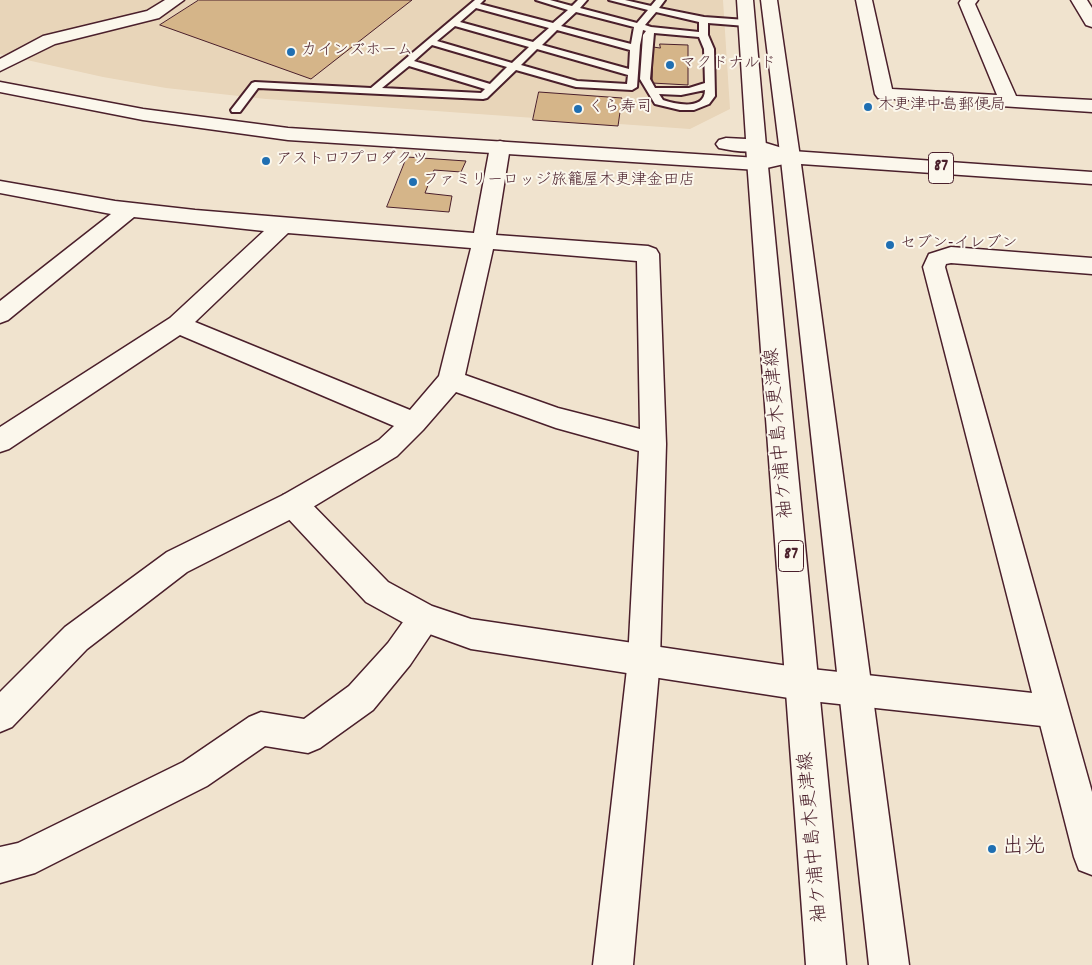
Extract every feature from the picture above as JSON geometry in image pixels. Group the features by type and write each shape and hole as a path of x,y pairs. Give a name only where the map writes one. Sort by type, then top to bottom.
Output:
{"street":[{"path":"0,67 49,40 153,14 176,0"},
{"name":"袖ケ浦中島木更津線","path":"745,0 826,965"},
{"path":"769,0 889,965"},
{"path":"864,0 884,94 1092,106"},
{"path":"970,0 967,3 1009,101"},
{"path":"1079,0 1092,22"},
{"path":"0,67 48,80 145,98 229,109"},
{"path":"0,87 144,116 288,134 500,147 757,155"},
{"path":"708,143 757,155"},
{"path":"0,715 76,638 177,562 293,504 388,448 414,423 451,380 484,240 500,147"},
{"name":"87","path":"757,155 1092,178"},
{"path":"0,187 129,210 283,226 648,254 654,444 644,660 613,965"},
{"path":"0,314 129,210"},
{"path":"0,441 178,324 283,226"},
{"path":"1090,270 951,255 937,259 934,267 1051,711 1092,857"},
{"path":"178,324 414,423"},
{"path":"451,380 556,418 654,444"},
{"path":"293,504 376,592 424,618 471,634 802,684 1051,711"},
{"path":"0,865 22,860 195,774 261,729 308,736 362,698 398,654 424,618"}],"lane":[{"path":"540,0 651,30 703,35"},
{"path":"229,109 255,85 483,96 583,0"},
{"path":"614,0 704,20 746,23"},
{"path":"661,0 638,26 633,73 641,92 660,102 674,106 699,106 706,102 710,96 709,49 703,35 704,20"},
{"path":"373,91 477,2 555,27 635,48"},
{"path":"453,22 633,73"},
{"path":"641,92 645,79 648,34 651,30"},
{"path":"430,42 576,84 641,92 702,89 709,85"},
{"path":"407,62 492,88"}],"shaded area":[{"path":"0,0 723,0 730,109 690,129 266,99 166,88 103,77 0,54"}],"building":[{"name":"カインズホーム","path":"199,0 412,0 311,79 160,25"},
{"name":"マクドナルド","path":"660,44 688,45 688,85 652,83 653,47 660,48"},
{"name":"くら寿司","path":"539,92 622,98 618,126 533,120"},
{"name":"ファミリーロッジ旅籠屋木更津金田店","path":"407,157 466,161 461,172 434,170 425,193 452,196 449,212 387,207"}],"place":[{"name":"カインズホーム","path":"291,52"},
{"name":"マクドナルド","path":"670,65"},
{"name":"木更津中島郵便局","path":"868,107"},
{"name":"くら寿司","path":"578,109"},
{"name":"アストロﾌプロダクツ","path":"266,161"},
{"name":"ファミリーロッジ旅籠屋木更津金田店","path":"413,182"},
{"name":"セブン-イレブン","path":"890,245"},
{"name":"出光","path":"992,849"}]}
